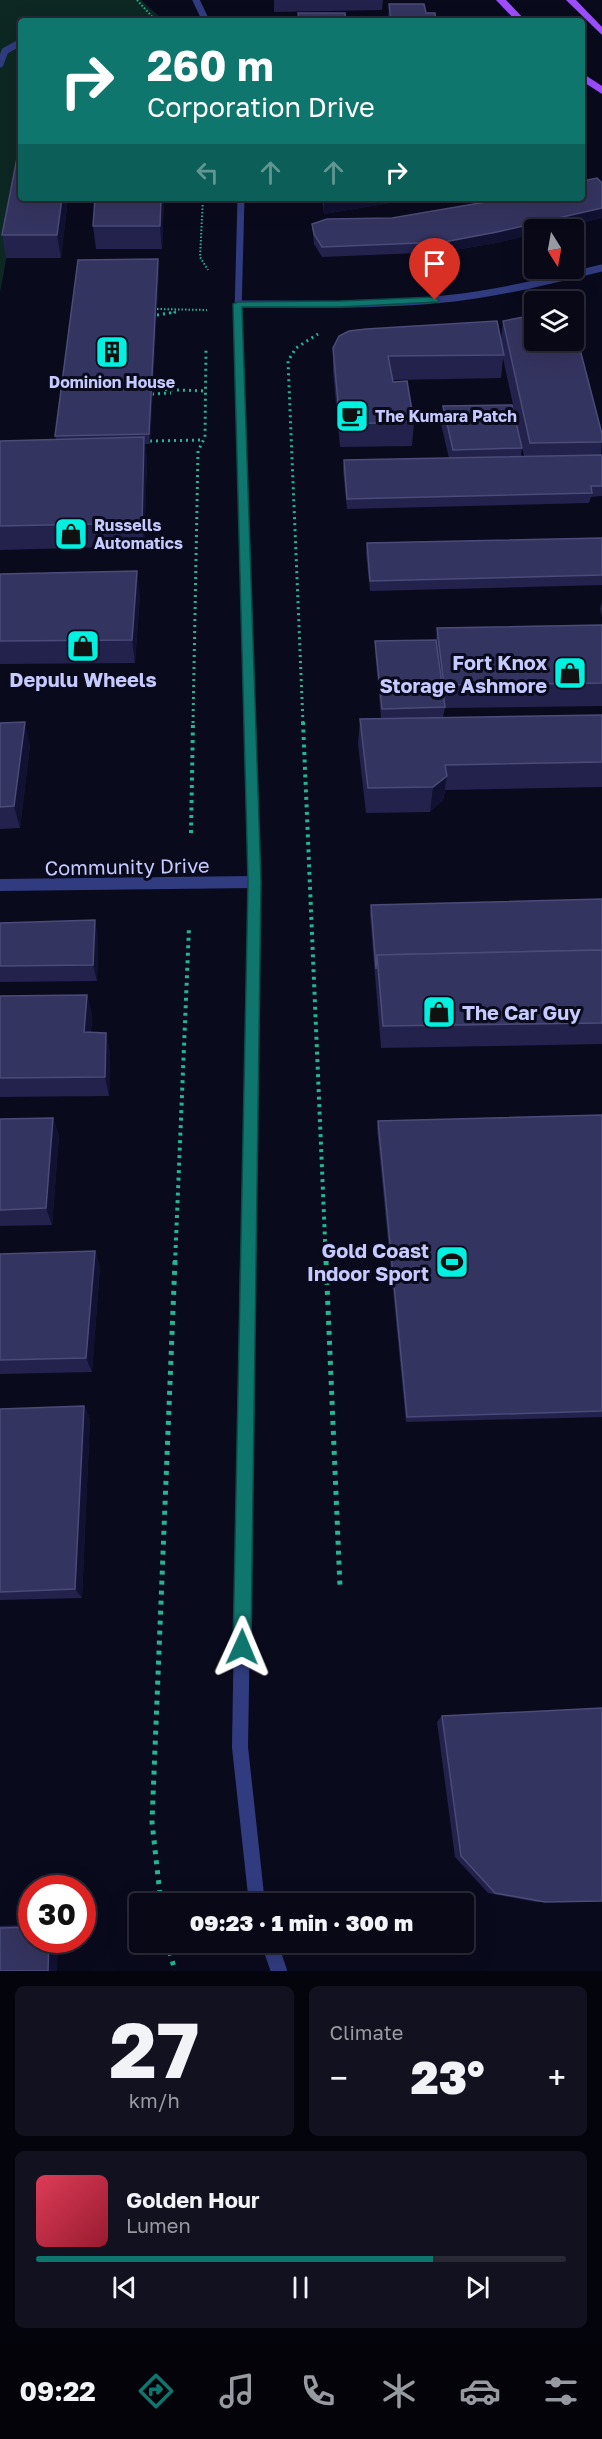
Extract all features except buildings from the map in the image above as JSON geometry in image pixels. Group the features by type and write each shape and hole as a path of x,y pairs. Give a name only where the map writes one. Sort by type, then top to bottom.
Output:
{"main road":[{"path":"501,0 518,18"},
{"path":"571,0 602,32"},
{"path":"585,78 602,91"}],"street":[{"path":"196,0 205,18"},
{"path":"0,64 5,51 18,44"},
{"path":"241,201 238,304 254,882 240,1747 256,1893"},
{"path":"238,304 340,304 435,300 513,289 602,268"},
{"name":"Community Drive","path":"0,885 254,882"},
{"path":"273,1953 279,1971"}],"path":[{"path":"137,0 153,18"},
{"path":"203,201 200,257 208,269 208,279"},
{"path":"157,309 207,310 207,300"},
{"path":"157,315 189,310"},
{"path":"325,331 300,343 291,352 288,361 340,1587"},
{"path":"191,833 198,451 204,440 207,345"},
{"path":"153,389 206,391"},
{"path":"152,394 186,391"},
{"path":"150,441 204,440"},
{"path":"160,1893 152,1822 189,927"},
{"path":"169,1953 175,1971"}],"green space":[{"path":"0,0 141,0 161,18 18,18 18,194 0,293"}],"place":[{"name":"Dominion House","path":"112,352"},
{"name":"The Kumara Patch","path":"352,416"},
{"name":"Russells Automatics","path":"71,534"},
{"name":"Depulu Wheels","path":"83,646"},
{"name":"Fort Knox Storage Ashmore","path":"570,673"},
{"name":"The Car Guy","path":"439,1012"},
{"name":"Gold Coast Indoor Sport","path":"452,1262"}],"route":[{"path":"242,1647 254,882 238,304 340,304 435,300"}]}
